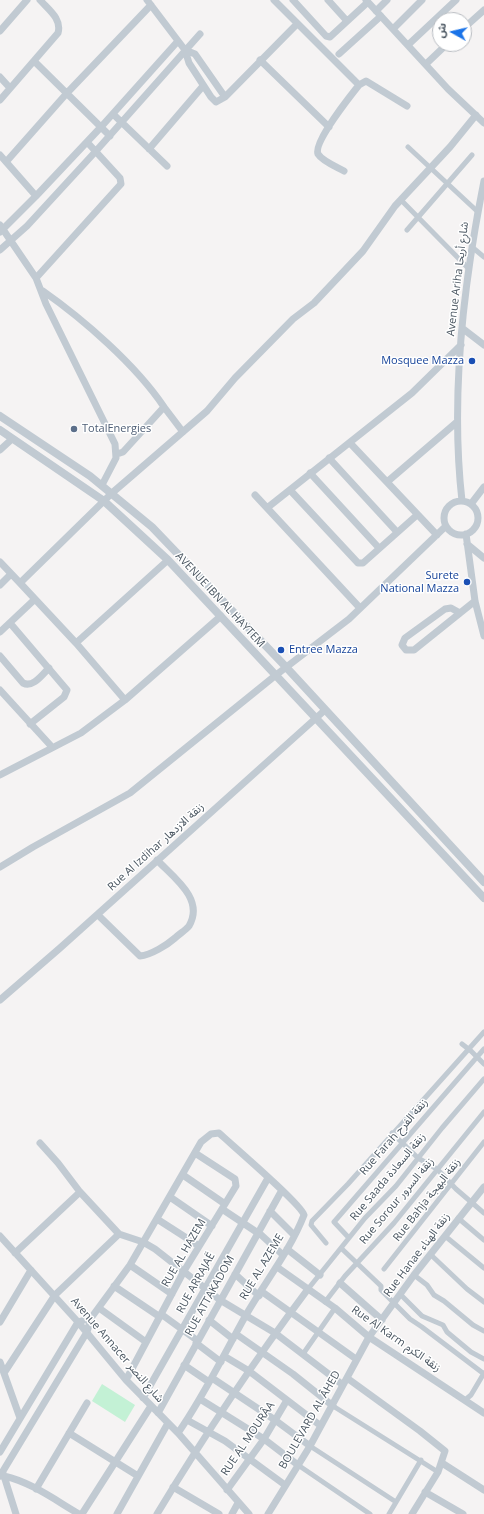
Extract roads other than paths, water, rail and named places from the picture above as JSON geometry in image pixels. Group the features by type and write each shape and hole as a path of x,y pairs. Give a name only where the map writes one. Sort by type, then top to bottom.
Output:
{"street":[{"path":"0,31 27,0"},
{"path":"0,100 57,36 59,30 58,20 40,0"},
{"path":"274,0 359,84"},
{"path":"292,0 328,37 332,36 367,1 448,89 484,123"},
{"path":"328,0 347,21"},
{"path":"340,54 379,13 387,0"},
{"path":"393,29 422,0"},
{"path":"408,45 456,0"},
{"path":"6,162 149,2 185,50 187,60 214,102 220,101 225,97 297,24"},
{"path":"472,21 484,10"},
{"path":"0,250 27,226 110,136 200,34"},
{"path":"102,485 117,454 115,444 46,304 36,278 11,240 1,229 36,196 87,142 178,41"},
{"path":"185,50 195,54 225,97"},
{"path":"426,64 439,52"},
{"path":"260,60 329,127"},
{"path":"34,61 110,136"},
{"path":"197,76 206,70"},
{"path":"0,78 10,88"},
{"path":"344,171 319,155 317,150 318,144 359,84 366,81 407,106"},
{"path":"149,149 203,86"},
{"path":"113,114 167,166"},
{"path":"20,583 112,493 207,410 234,378 293,319 314,303 363,251 401,200 476,115"},
{"path":"36,278 121,184 120,178 87,142"},
{"path":"408,147 478,212"},
{"path":"0,155 36,196"},
{"path":"407,230 449,184 472,155"},
{"name":"Avenue Ariha شارع أريحا","path":"462,501 457,422 462,328 472,247 484,181"},
{"path":"401,200 469,268"},
{"path":"472,247 484,257"},
{"path":"42,291 74,313 131,368 183,432"},
{"path":"462,328 484,345"},
{"path":"267,508 412,393 461,345"},
{"path":"117,454 124,452 164,407"},
{"name":"AVENUE IBN AL HAYTEM","path":"0,416 102,485 164,539 286,667 484,882"},
{"path":"387,482 457,422"},
{"name":"AVENUE IBN AL HAYTEM","path":"0,430 104,501 168,560 484,898"},
{"path":"0,450 12,438"},
{"path":"350,442 437,535"},
{"path":"329,458 397,532"},
{"path":"310,473 379,548"},
{"path":"471,504 484,487"},
{"path":"290,490 355,562 363,563 417,515"},
{"path":"255,495 360,608"},
{"path":"457,501 471,504 475,508 481,521 475,529 466,534 452,533 446,526 444,516 448,506 457,501"},
{"path":"0,868 33,847 130,793 286,667 349,619 446,526"},
{"path":"466,534 475,601 482,618 484,636"},
{"path":"468,544 484,558"},
{"path":"76,643 168,560"},
{"path":"0,562 34,600 76,643 125,700"},
{"path":"0,585 11,574"},
{"path":"0,632 34,600"},
{"path":"460,613 451,608 445,609 405,638 402,645 406,650 414,650 475,601"},
{"path":"0,774 81,733 125,700 221,616"},
{"path":"10,623 66,686 67,694 30,724"},
{"path":"0,656 26,685 33,684 49,668"},
{"path":"0,690 52,747"},
{"name":"Rue Al Izdihar زنقة الازدهار","path":"0,1000 98,915 157,860 325,710"},
{"path":"98,915 140,956 170,942 188,926 193,911 193,902 185,889 157,860"},
{"path":"326,1243 311,1225 312,1221 348,1184 367,1160 484,1032"},
{"path":"462,1044 484,1064"},
{"name":"Rue Farah زنقة الفرح","path":"349,1238 334,1222 484,1049"},
{"name":"Rue Saada زنقة السعادة","path":"308,1289 349,1238 484,1079"},
{"name":"Rue Sorour زنقة السرور","path":"325,1302 340,1283 394,1223 484,1112"},
{"name":"RUE AL AZEME","path":"178,1434 200,1399 246,1315 277,1267 304,1213 282,1190 219,1132 206,1137 195,1153"},
{"path":"392,1133 418,1158 437,1169 484,1213"},
{"name":"Rue Bahja زنقة البهجة","path":"384,1269 484,1142"},
{"path":"40,1143 58,1163 80,1192 120,1234 143,1242 184,1271 220,1300 275,1333 420,1431 445,1451 438,1472 412,1514"},
{"path":"2,1474 87,1332 91,1318 130,1265 195,1153"},
{"name":"RUE AL HAZEM","path":"126,1380 184,1271 236,1186 236,1181 195,1153"},
{"path":"183,1175 242,1223 320,1275"},
{"name":"RUE ARRAJAË","path":"143,1398 268,1178"},
{"name":"Rue Hanae زنقة الهناء","path":"370,1337 414,1275 484,1187"},
{"name":"RUE ATTAKADOM","path":"158,1413 282,1190"},
{"path":"15,1253 80,1192"},
{"path":"170,1198 212,1226"},
{"path":"270,1211 294,1235"},
{"path":"157,1218 199,1246"},
{"path":"458,1218 484,1240"},
{"path":"4,1373 55,1295 120,1234"},
{"name":"Avenue Annacer شارع النصر","path":"0,1236 55,1295 126,1380 168,1423 249,1514"},
{"path":"444,1236 484,1268"},
{"path":"341,1248 382,1286 381,1290 410,1319 484,1374 471,1395 465,1400"},
{"path":"430,1254 467,1289 484,1302"},
{"path":"130,1265 172,1294"},
{"name":"Rue Al Karm زنقة الكرم","path":"277,1267 335,1308 370,1337 484,1413"},
{"path":"0,1322 32,1270"},
{"path":"235,1274 260,1294 291,1312 356,1359"},
{"path":"414,1275 427,1285 434,1295 444,1301 473,1325 484,1331"},
{"path":"340,1283 382,1320"},
{"path":"114,1286 182,1329 197,1342 222,1359 249,1371 321,1426"},
{"path":"158,1514 207,1431 235,1393 275,1333 308,1289"},
{"path":"401,1295 422,1316 442,1326 471,1352 484,1359"},
{"path":"99,1308 146,1342"},
{"path":"304,1354 335,1308"},
{"path":"0,1452 78,1322 91,1318"},
{"path":"209,1320 262,1353 333,1406 438,1472"},
{"name":"BOULEVARD AL ÂHED","path":"268,1514 310,1446 333,1406 356,1359 370,1337"},
{"path":"0,1362 20,1418"},
{"path":"184,1365 235,1393 310,1446 396,1502"},
{"path":"200,1399 264,1439 298,1465 370,1514"},
{"name":"RUE AL MOURÂA","path":"227,1490 264,1439 287,1400"},
{"path":"36,1489 87,1403"},
{"path":"82,1514 151,1406"},
{"path":"188,1420 225,1441 285,1485"},
{"path":"117,1514 168,1423"},
{"path":"69,1434 138,1476"},
{"path":"389,1514 421,1460"},
{"path":"442,1463 484,1490"},
{"path":"2,1474 36,1489 79,1514"},
{"path":"2,1474 16,1514"},
{"path":"173,1487 219,1514"},
{"path":"425,1492 463,1514"},
{"path":"232,1514 238,1503"}],"place":[{"name":"Mosquee Mazza","path":"472,361"},
{"name":"TotalEnergies","path":"74,429"},
{"name":"Surete National Mazza","path":"467,582"},
{"name":"Entree Mazza","path":"281,650"}]}
